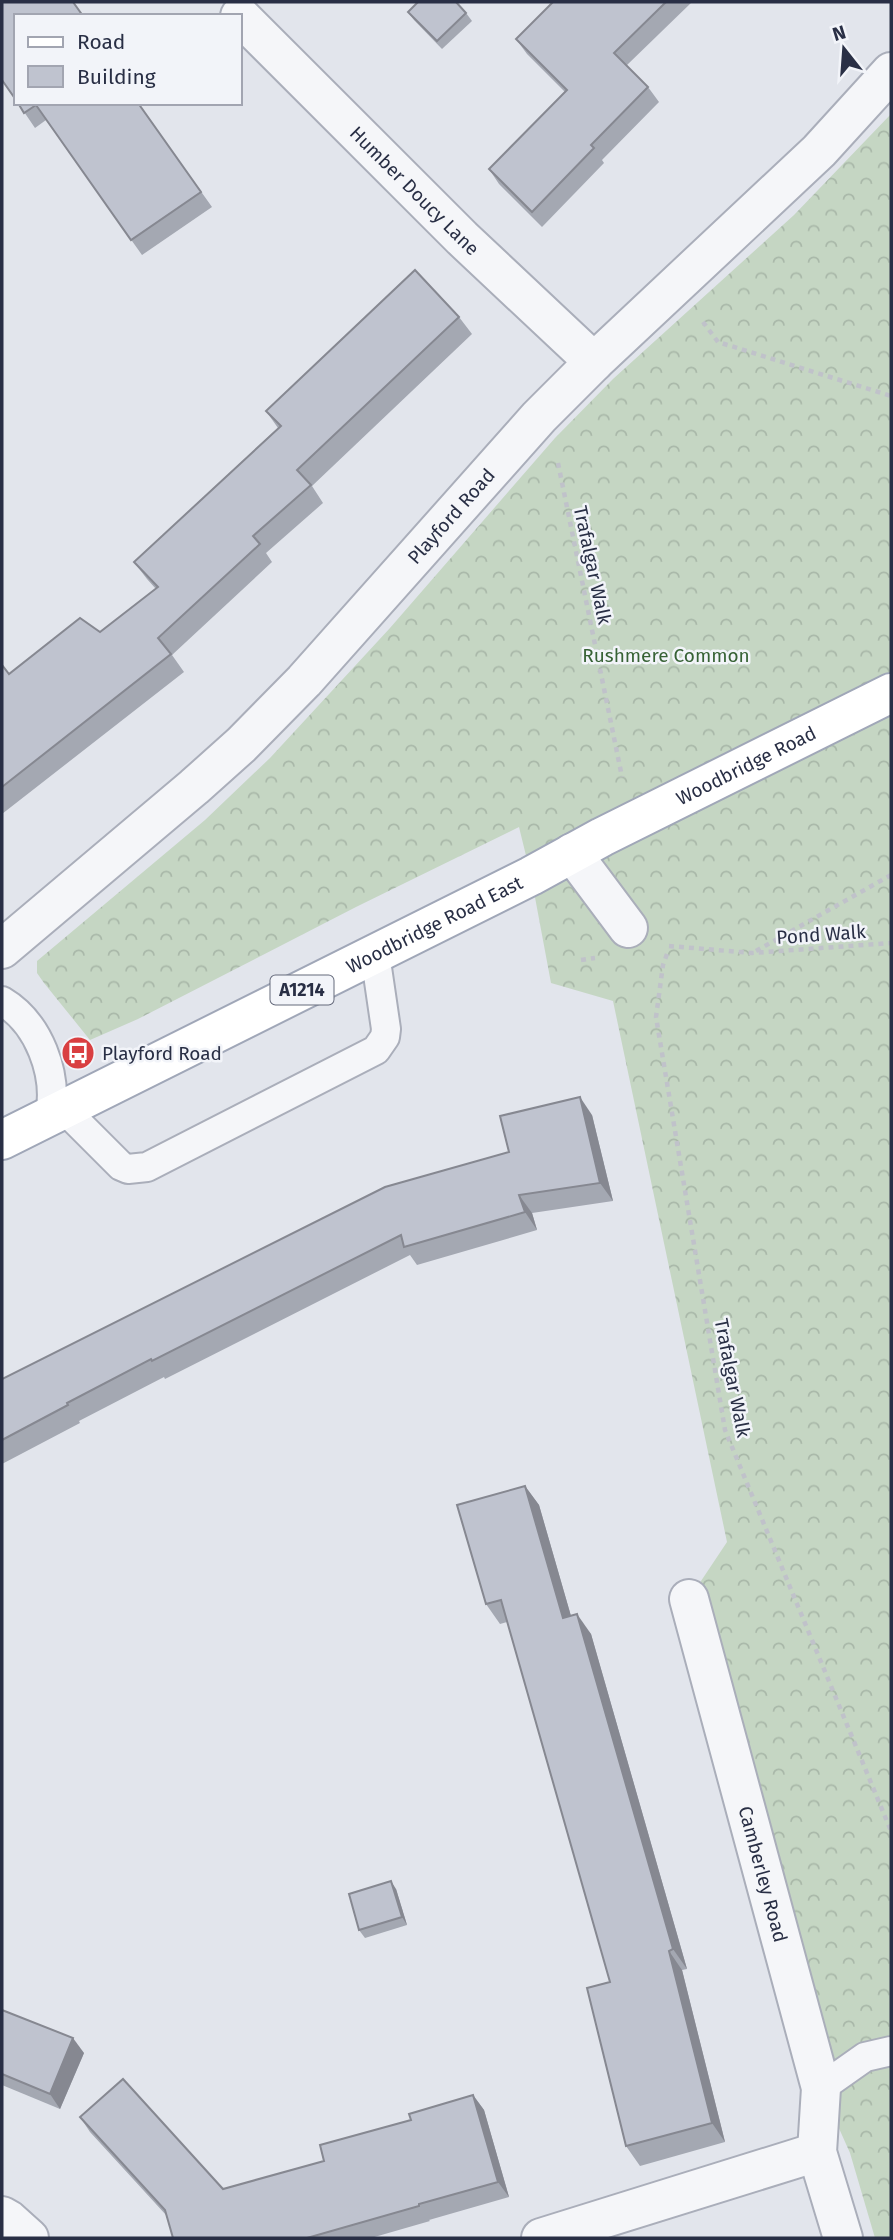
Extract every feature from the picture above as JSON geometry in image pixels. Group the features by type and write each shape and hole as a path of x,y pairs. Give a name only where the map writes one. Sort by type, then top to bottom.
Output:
{"main road":[{"name":"Woodbridge Road","path":"587,845 891,693"},
{"name":"Woodbridge Road East","path":"5,1132 57,1112 587,845"}],"street":[{"name":"Humber Doucy Lane","path":"242,18 462,238 594,362"},
{"name":"Playford Road","path":"2,949 174,805 241,745 304,681 538,417 819,151 891,72"},
{"path":"587,845 628,928"},
{"name":"Camberley Road","path":"689,1599 821,2088 817,2152 844,2238"},
{"path":"541,2238 817,2152"},
{"path":"2,2216 29,2238"}],"lane":[{"path":"2,1001 29,1024 48,1066 57,1112 121,1166 128,1169 147,1167 376,1051 385,1037 386,1029 375,954"},
{"path":"821,2088 865,2057 891,2051"}],"path":[{"path":"674,286 718,342 891,396"},
{"name":"Trafalgar Walk","path":"557,458 624,787"},
{"path":"663,943 670,946 752,953 891,875"},
{"name":"Pond Walk","path":"752,953 891,943"},
{"name":"Trafalgar Walk","path":"670,946 663,965 656,1017 725,1430 891,1831"}],"green space":[{"name":"Rushmere Common","path":"891,114 891,2238 875,2238 850,2153 821,2088 689,1599 727,1542 613,1001 551,983 519,827 138,1019 90,1040 37,973 37,961 205,820 270,758 390,628 555,438 613,379 794,215"}],"building":[{"path":"2,2 73,2 82,14 14,14 14,97 2,80"},
{"path":"418,2 456,2 466,13 437,41 408,12"},
{"path":"553,2 666,2 614,53 648,87 591,145 594,148 532,212 489,169 567,90 516,39"},
{"path":"19,105 36,105 24,113"},
{"path":"36,105 139,105 201,192 131,240"},
{"path":"415,270 459,317 297,470 311,485 253,536 260,544 158,638 171,654 2,787 2,665 9,674 80,618 100,632 158,587 134,562 281,426 266,411"},
{"path":"580,1097 600,1183 519,1195 525,1212 404,1247 401,1235 152,1361 151,1359 2,1440 2,1379 385,1187 509,1152 500,1116"},
{"path":"525,1486 563,1618 577,1614 673,1949 669,1951 712,2123 626,2146 587,1988 610,1982 501,1600 486,1604 457,1505"},
{"path":"391,1881 402,1917 359,1930 349,1894"},
{"path":"2,2010 73,2038 50,2094 2,2074"},
{"path":"123,2079 223,2189 324,2161 320,2145 411,2120 409,2114 473,2095 498,2182 307,2238 173,2238 165,2210 80,2117"}],"place":[{"name":"Playford Road","path":"78,1053"}]}
